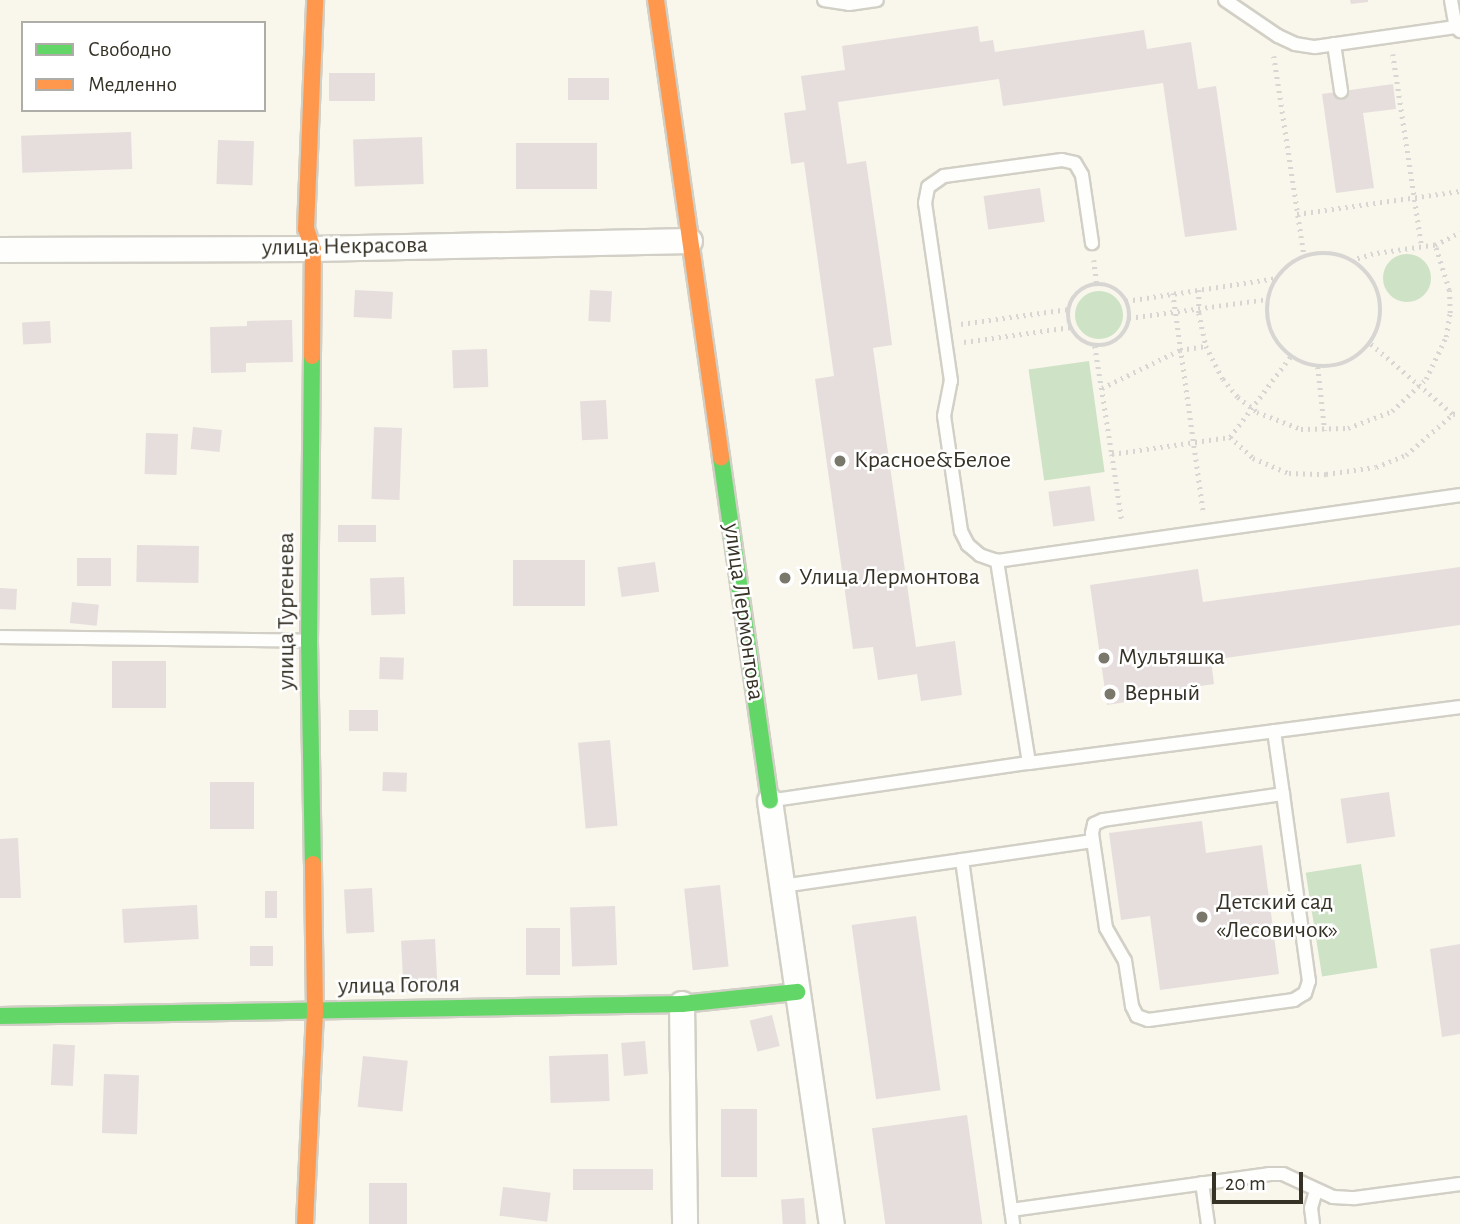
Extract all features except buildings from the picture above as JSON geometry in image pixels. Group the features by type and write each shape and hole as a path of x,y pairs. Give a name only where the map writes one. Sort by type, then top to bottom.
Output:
{"street":[{"name":"улица Тургенева","path":"305,1224 315,1010 309,640 313,249 306,229 316,0"},
{"name":"улица Лермонтова","path":"656,0 832,1224"},
{"name":"улица Некрасова","path":"0,250 313,249 690,241"},
{"name":"улица Гоголя","path":"0,1016 682,1004 797,992"},
{"path":"682,1004 685,1224"}],"lane":[{"path":"824,0 849,4 877,0"},
{"path":"1225,0 1278,36 1295,44 1315,47 1458,29 1451,0"},
{"path":"1334,44 1341,91"},
{"path":"1092,243 1082,175 1074,163 1062,160 944,176 928,187 925,203 951,381 944,415 961,531 968,545 980,555 997,561 1460,495"},
{"path":"997,561 1029,762"},
{"path":"0,637 309,640"},
{"path":"770,801 1029,762 1460,707"},
{"path":"1274,731 1283,794 1309,981 1305,993 1294,1000 1148,1020 1137,1016 1132,1006 1125,961 1106,928 1093,841 1094,824 1103,820 1283,794"},
{"path":"782,886 1093,841"},
{"path":"962,860 1013,1224"},
{"path":"1011,1210 1283,1174 1316,1191 1355,1198 1460,1184"},
{"path":"1202,1183 1208,1224"},
{"path":"1313,1224 1311,1208 1316,1191"}],"path":[{"path":"1278,36 1273,63 1304,255"},
{"path":"1390,36 1422,247"},
{"path":"1297,214 1460,191"},
{"path":"1353,260 1373,254 1435,245 1460,232"},
{"path":"1199,290 1199,309 1206,346 1223,380 1252,407 1278,422 1301,429 1325,431 1371,422 1392,411 1421,385 1438,359 1450,313 1449,290 1435,245"},
{"path":"1321,252 1353,260 1367,271 1382,301 1381,323 1371,344 1355,359 1334,367 1318,367 1290,357 1275,341 1267,320 1268,298 1277,278 1286,267 1304,255 1321,252"},
{"path":"1126,300 1277,278"},
{"path":"1086,286 1112,286 1126,300 1129,318 1122,336 1110,344 1095,346 1082,340 1071,327 1069,309 1076,294 1086,286"},
{"path":"1173,293 1206,532"},
{"path":"1129,318 1268,298"},
{"path":"943,327 1069,309"},
{"path":"946,345 1071,327"},
{"path":"1230,437 1253,458 1289,473 1326,474 1376,467 1406,455 1457,413 1371,344"},
{"path":"1095,346 1125,543"},
{"path":"1102,388 1181,350 1206,346"},
{"path":"1112,454 1230,437 1290,357"},
{"path":"1318,367 1325,431"}],"green space":[{"path":"1407,254 1424,261 1431,278 1424,295 1407,302 1390,295 1383,278 1390,261"},
{"path":"1099,291 1116,298 1123,315 1116,332 1099,339 1082,332 1075,315 1082,298"},
{"path":"1089,361 1105,472 1044,480 1029,369"},
{"path":"1361,864 1377,968 1322,976 1306,873"}],"traffic: fast":[{"path":"312,356 309,641 313,864"},
{"path":"721,457 770,801"},
{"path":"0,1016 682,1004 797,992"}],"traffic: slow":[{"path":"312,356 313,249 306,229 315,0"},
{"path":"656,0 721,457"},
{"path":"305,1224 315,1010 313,864"}],"place":[{"name":"Красное&Белое","path":"840,461"},
{"name":"Улица Лермонтова","path":"785,578"},
{"name":"Мультяшка","path":"1104,658"},
{"name":"Верный","path":"1110,694"},
{"name":"Детский сад «Лесовичок»","path":"1202,917"}]}
